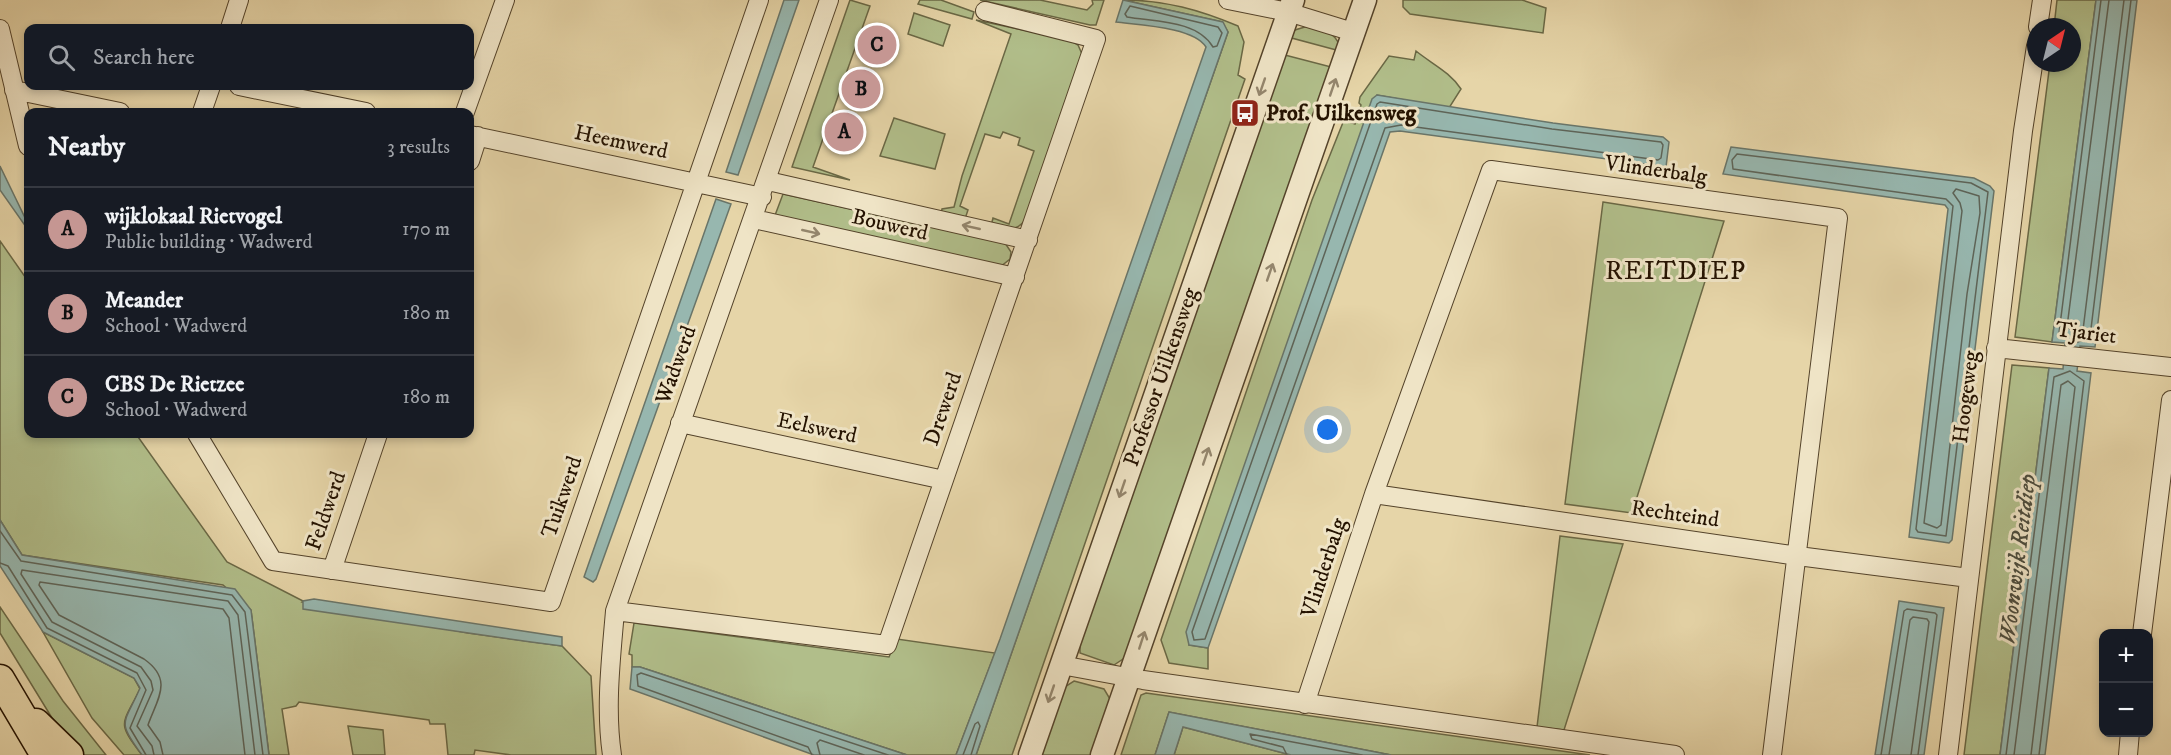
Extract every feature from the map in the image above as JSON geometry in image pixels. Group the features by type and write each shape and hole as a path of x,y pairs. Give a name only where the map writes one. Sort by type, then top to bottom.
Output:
{"main road":[{"path":"7,690 45,755"},
{"path":"7,690 69,755"}],"street":[{"path":"231,24 239,0"},
{"path":"474,87 505,0"},
{"name":"Tuikwerd","path":"199,438 273,561 551,602 759,0"},
{"name":"Wadwerd","path":"612,755 609,734 610,679 615,611 765,189 829,0"},
{"path":"1227,0 1291,6 1353,32"},
{"path":"1102,755 1365,0"},
{"path":"2039,18 2042,0"},
{"name":"Professor Uilkensweg","path":"1030,755 1291,6"},
{"name":"Drewerd","path":"615,611 887,645 1096,39 985,11"},
{"path":"0,29 24,130"},
{"name":"Hoogeweg","path":"1948,755 1996,348 2033,72"},
{"path":"14,90 101,108"},
{"path":"203,108 209,90"},
{"path":"259,90 346,108"},
{"path":"466,108 473,90"},
{"name":"Heemwerd","path":"474,136 697,183 765,189"},
{"name":"Vlinderbalg","path":"1305,704 1374,494 1491,170 1838,218 1772,755"},
{"name":"Bouwerd","path":"765,189 1028,240"},
{"name":"Bouwerd","path":"754,219 1015,277"},
{"name":"Tjariet","path":"1996,348 2171,367"},
{"path":"2143,629 2165,494 2171,400"},
{"name":"Eelswerd","path":"680,423 944,480"},
{"name":"Feldwerd","path":"332,570 377,438"},
{"name":"Rechteind","path":"1374,494 1798,556 1969,578"},
{"path":"1061,665 1129,678 1305,704 1675,755"},
{"path":"2128,755 2130,737"}],"green space":[{"path":"850,0 870,6 813,167 850,180 792,167"},
{"path":"920,0 941,0 974,12 972,19 918,4"},
{"path":"980,0 1040,0 1087,10 1093,4 1092,0 1104,0 1096,25 1090,25"},
{"path":"1123,0 1182,7 1238,26 1244,42 1238,75 1245,79 1012,755 976,755 1228,32 1222,22"},
{"path":"1403,0 1522,0 1546,8 1543,33 1410,14 1403,7"},
{"path":"2057,0 2096,0 2052,342 2015,337 2049,72 2081,72 2081,18 2055,18"},
{"path":"914,13 950,25 943,46 908,34"},
{"path":"976,20 1070,40 1078,45 1082,54 1025,220 1014,228 991,226 993,218 1009,224 1034,151 1018,145 1020,138 1003,132 1000,138 985,134 960,206 968,210 965,219 941,214 942,209 954,207 962,176 1011,34"},
{"path":"1308,26 1334,36 1340,51 1288,37 1295,30"},
{"path":"1416,51 1446,73 1461,89 1449,108 1377,95 1189,645 1208,648 1208,669 1169,663 1161,640 1312,200 1344,120 1355,124 1361,105 1360,97 1389,56 1414,60"},
{"path":"1281,54 1335,68 1129,655 1114,665 1080,653 1080,634"},
{"path":"894,118 945,134 935,169 880,156"},
{"path":"783,194 1005,243 1011,252 1010,259 1000,267 774,218"},
{"path":"1603,202 1724,221 1632,513 1565,504"},
{"path":"0,241 24,275 24,438 139,438 227,562 302,602 468,633 562,646 591,676 596,755 511,755 475,750 474,755 448,755 445,724 430,724 429,720 299,702 296,706 282,709 289,755 269,755 251,610 223,585 22,555 0,520"},
{"path":"2012,365 2049,368 2000,755 1964,755"},
{"path":"1560,536 1623,544 1564,730 1537,727"},
{"path":"0,607 63,701 106,755 82,755 52,718 0,633"},
{"path":"634,623 889,657 897,639 995,653 956,755 907,755 640,667 632,667 632,655 629,654"},
{"path":"43,632 134,678 140,689 124,723 128,736 142,755 124,755 92,718"},
{"path":"1074,681 1104,689 1113,704 1095,755 1037,755 1060,690"},
{"path":"1146,693 1590,755 1391,755 1169,712 1155,755 1121,755 1141,695"},
{"path":"348,726 383,730 385,755 353,755"},
{"path":"1183,727 1291,755 1174,755"}],"water":[{"path":"784,0 799,0 738,175 726,172"},
{"path":"1123,0 1223,22 1228,32 976,755 956,755 1000,639 1206,47 1200,40 1178,31 1116,22"},
{"path":"2096,0 2137,0 2095,347 2080,346 2077,371 2091,373 2045,755 2000,755 2049,368 2063,369 2065,343 2052,342"},
{"path":"1377,95 1553,123 1663,137 1669,142 1666,167 1400,131 1390,132 1208,648 1189,645 1186,632 1372,99"},
{"path":"1731,147 1974,178 1990,186 1994,191 1952,540 1949,543 1909,537 1948,209 1945,205 1723,174"},
{"path":"0,166 24,216 24,224 0,190"},
{"path":"716,199 731,204 593,582 584,577"},
{"path":"0,520 22,555 235,589 251,610 269,755 142,755 128,735 125,722 140,688 134,678 43,632 0,566"},
{"path":"314,599 562,637 562,646 303,609 303,601"},
{"path":"1899,601 1944,608 1924,755 1875,755"},
{"path":"632,667 640,667 907,755 814,755 630,689"},
{"path":"1169,712 1391,755 1291,755 1183,727 1174,755 1155,755"}],"place":[{"name":"CBS De Rietzee","path":"877,45"},
{"name":"Meander","path":"861,89"},
{"name":"Prof. Uilkensweg","path":"1245,113"},
{"name":"wijklokaal Rietvogel","path":"844,132"}],"district":[{"name":"REITDIEP","path":"1676,271"}],"water label":[{"name":"Woonwijk Reitdiep","path":"2018,559"}]}
